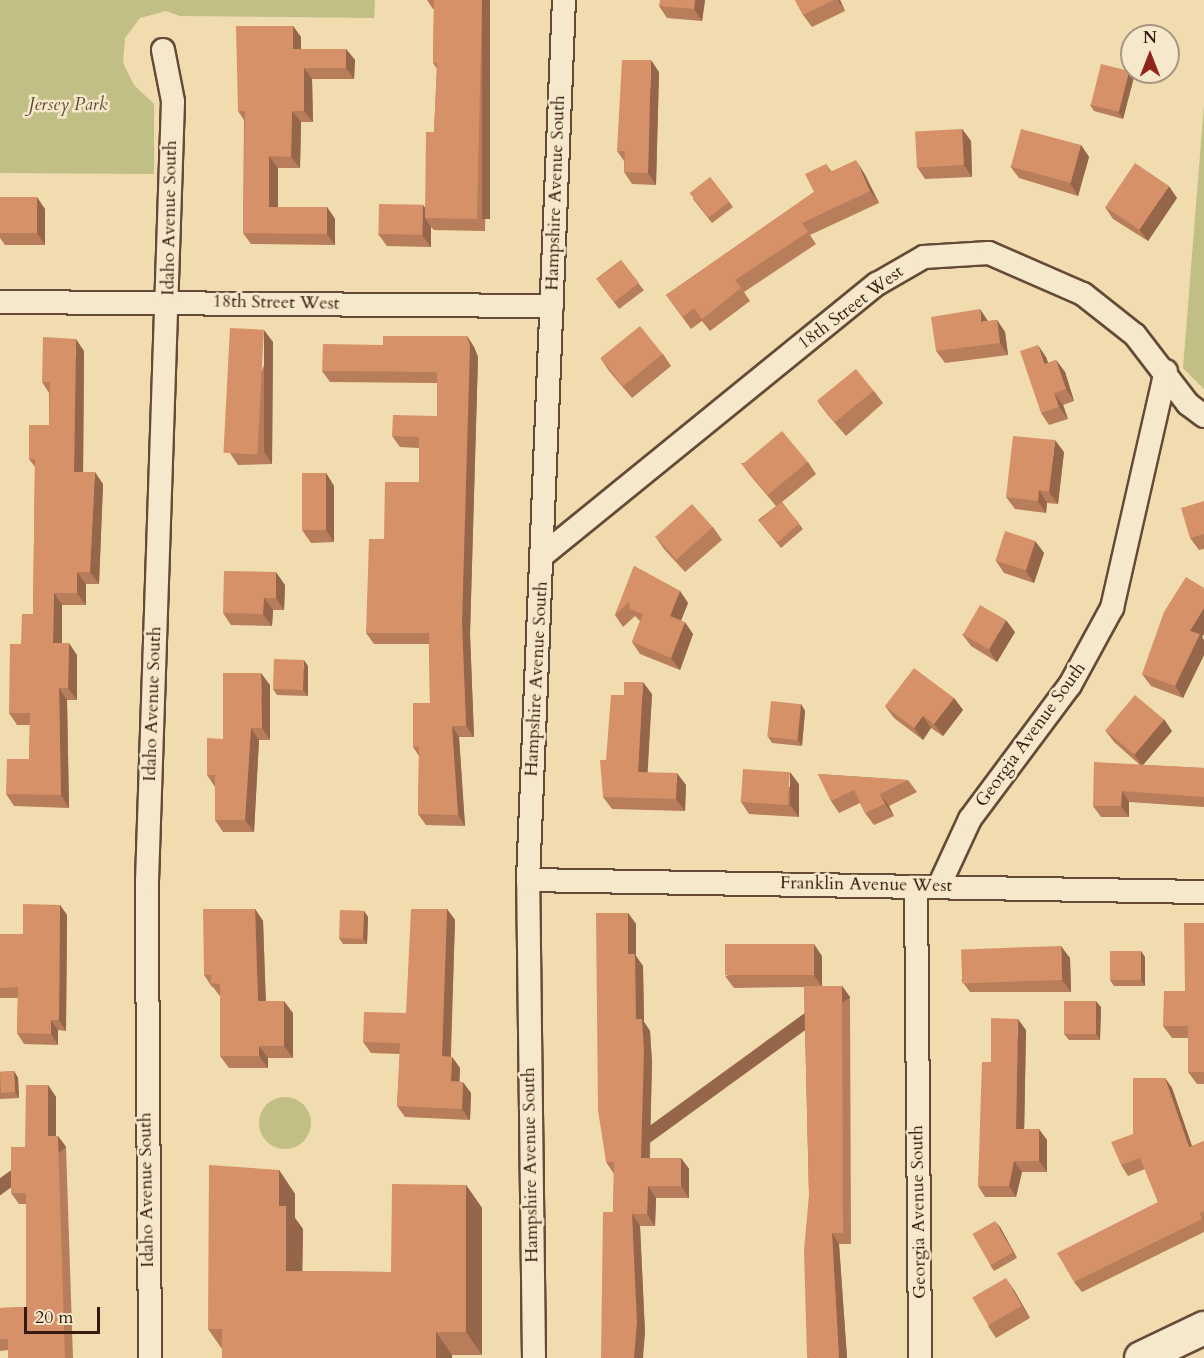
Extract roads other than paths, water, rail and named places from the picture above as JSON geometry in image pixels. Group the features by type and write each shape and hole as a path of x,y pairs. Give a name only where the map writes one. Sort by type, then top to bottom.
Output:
{"street":[{"name":"Hampshire Avenue South","path":"534,1358 528,880 564,0"},
{"name":"Idaho Avenue South","path":"150,1358 147,881 173,101 163,51"},
{"name":"18th Street West","path":"543,555 877,284 924,257 989,253 1024,265 1112,312 1166,371 1188,404 1204,416"},
{"name":"18th Street West","path":"0,302 552,306"},
{"name":"Georgia Avenue South","path":"939,886 970,819 1070,686 1112,608 1166,371"},
{"name":"Franklin Avenue West","path":"528,880 1204,892"},
{"name":"Georgia Avenue South","path":"916,887 920,1358"},
{"path":"1141,1358 1204,1328"}],"park label":[{"name":"Jersey Park","path":"68,105"}]}
